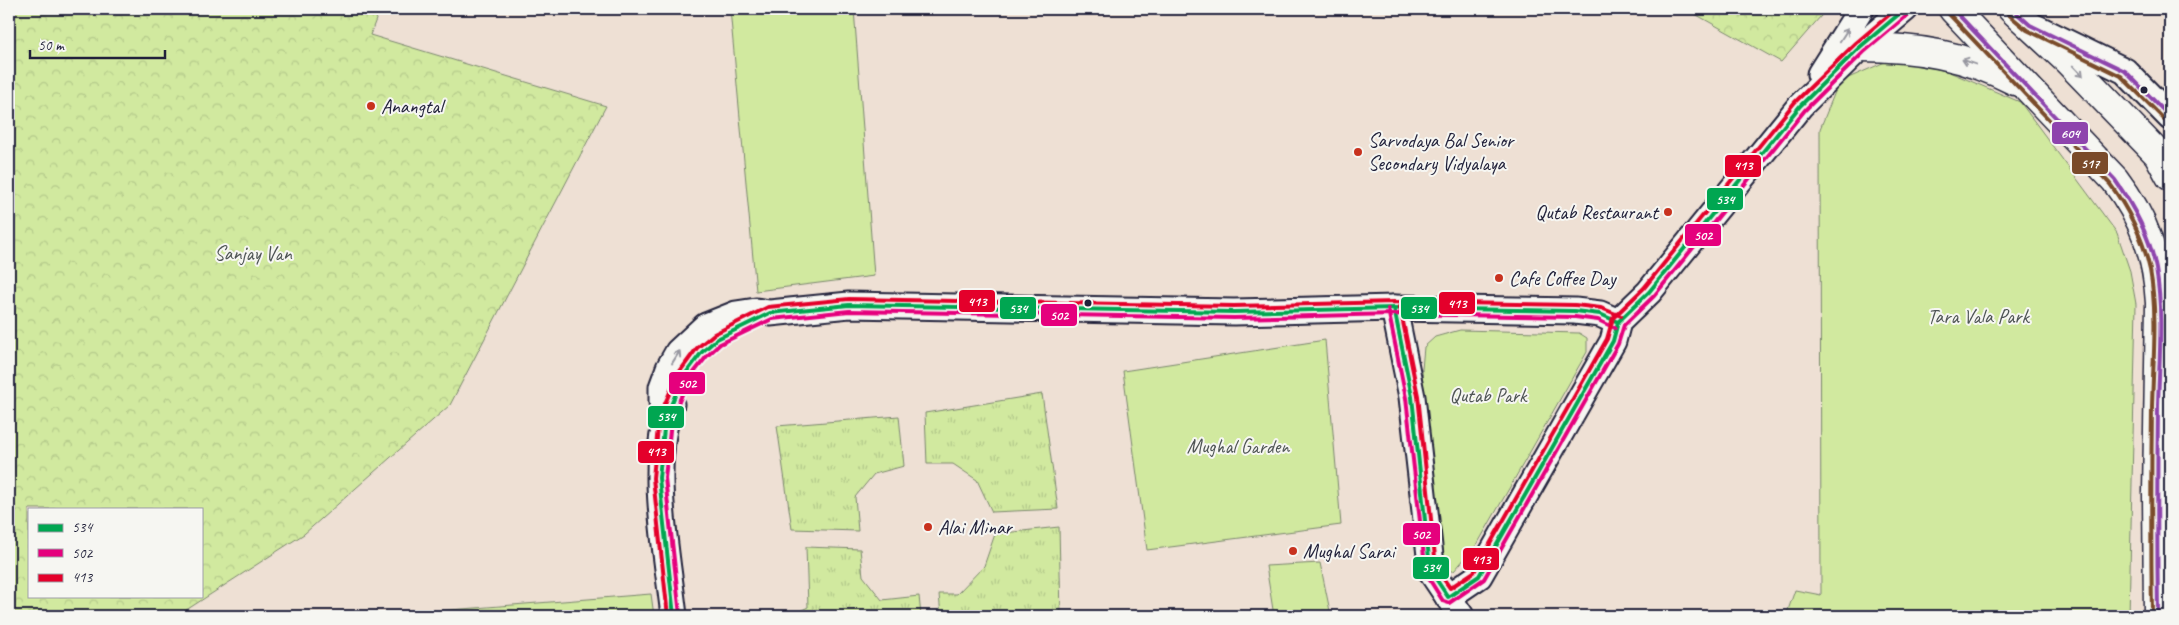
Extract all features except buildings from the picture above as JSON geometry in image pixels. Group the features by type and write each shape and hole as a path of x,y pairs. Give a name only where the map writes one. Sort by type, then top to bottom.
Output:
{"highway":[{"path":"1953,9 2115,180 2131,201 2144,225 2153,250 2159,276 2160,303 2156,493 2158,616"},
{"path":"2021,17 2158,154 2170,176"},
{"path":"1860,47 1896,47 1965,60 1998,73 2030,89"}],"street":[{"path":"1800,106 1862,9"},
{"path":"1394,308 1412,397 1432,573 1454,606 1479,576 1613,341 1618,322 1649,292 1800,106 1860,47 1905,9"},
{"path":"2021,17 2125,71 2170,117"},
{"path":"674,616 659,478 665,419 662,387 669,368 678,352 691,338 706,326 736,314 756,311 770,313 849,305 1234,312 1394,308 1575,311 1600,314 1618,322"}],"green space":[{"name":"Sanjay Van","path":"9,9 380,9 370,35 606,106 450,405 304,534 177,616 9,616"},
{"path":"730,9 854,9 874,276 756,291"},
{"path":"1686,9 1827,9 1781,62"},
{"name":"Tara Vala Park","path":"1892,59 1947,71 2020,102 2117,233 2130,271 2136,304 2129,616 1786,616 1795,590 1821,595 1820,129 1839,82"},
{"name":"Qutab Park","path":"1460,330 1579,333 1587,338 1587,352 1478,543 1454,571 1445,571 1433,560 1422,369 1424,347 1435,337"},
{"name":"Mughal Garden","path":"1325,340 1341,525 1147,550 1123,371"},
{"path":"1042,394 1058,509 992,512 977,480 953,464 927,464 925,413"},
{"path":"899,416 904,466 874,474 855,497 858,531 792,529 777,426"},
{"path":"1059,527 1061,616 941,616 939,594 957,594 984,566 995,534"},
{"path":"806,547 860,549 863,576 882,600 919,596 921,616 797,616 796,613 808,607"},
{"path":"1320,563 1331,616 1274,616 1266,566"},
{"path":"651,594 654,616 387,615"}],"transit line":[{"name":"413","path":"1400,307 1418,396 1435,557 1438,571 1450,588 1474,572 1607,339 1613,318 1644,288 1795,102 1856,43 1896,9"},
{"name":"534","path":"1394,308 1412,397 1429,558 1432,573 1448,597 1479,576 1613,341 1618,322 1649,292 1800,106 1860,47 1905,9"},
{"name":"604","path":"1953,9 2115,180 2135,211 2150,245 2156,269 2160,303 2157,458 2158,616"},
{"name":"604","path":"2012,9 2030,25 2125,71 2170,117"},
{"name":"517","path":"1948,13 2110,184 2129,214 2143,247 2150,270 2154,304 2151,459 2152,616"},
{"name":"502","path":"1388,309 1406,398 1426,574 1443,601 1449,603 1484,579 1618,344 1624,325 1654,296 1805,110 1864,52 1909,14"},
{"name":"517","path":"2008,14 2027,30 2121,76 2166,121"},
{"name":"413","path":"668,616 653,478 659,417 678,374 697,348 714,334 768,307 849,299 1234,306 1394,302 1575,305 1601,308 1621,316"},
{"name":"534","path":"674,616 659,478 665,419 683,377 702,352 717,339 770,313 849,305 1234,312 1394,308 1575,311 1600,314 1618,322"},
{"name":"502","path":"680,615 665,478 671,421 688,380 707,356 720,344 772,319 849,311 1234,318 1394,314 1575,317 1598,320 1615,328"}],"place":[{"name":"Anangtal","path":"371,106"},
{"name":"Sarvodaya Bal Senior Secondary Vidyalaya","path":"1358,152"},
{"name":"Qutab Restaurant","path":"1668,212"},
{"name":"Cafe Coffee Day","path":"1499,278"},
{"name":"Alai Minar","path":"928,527"},
{"name":"Mughal Sarai","path":"1293,551"}]}
